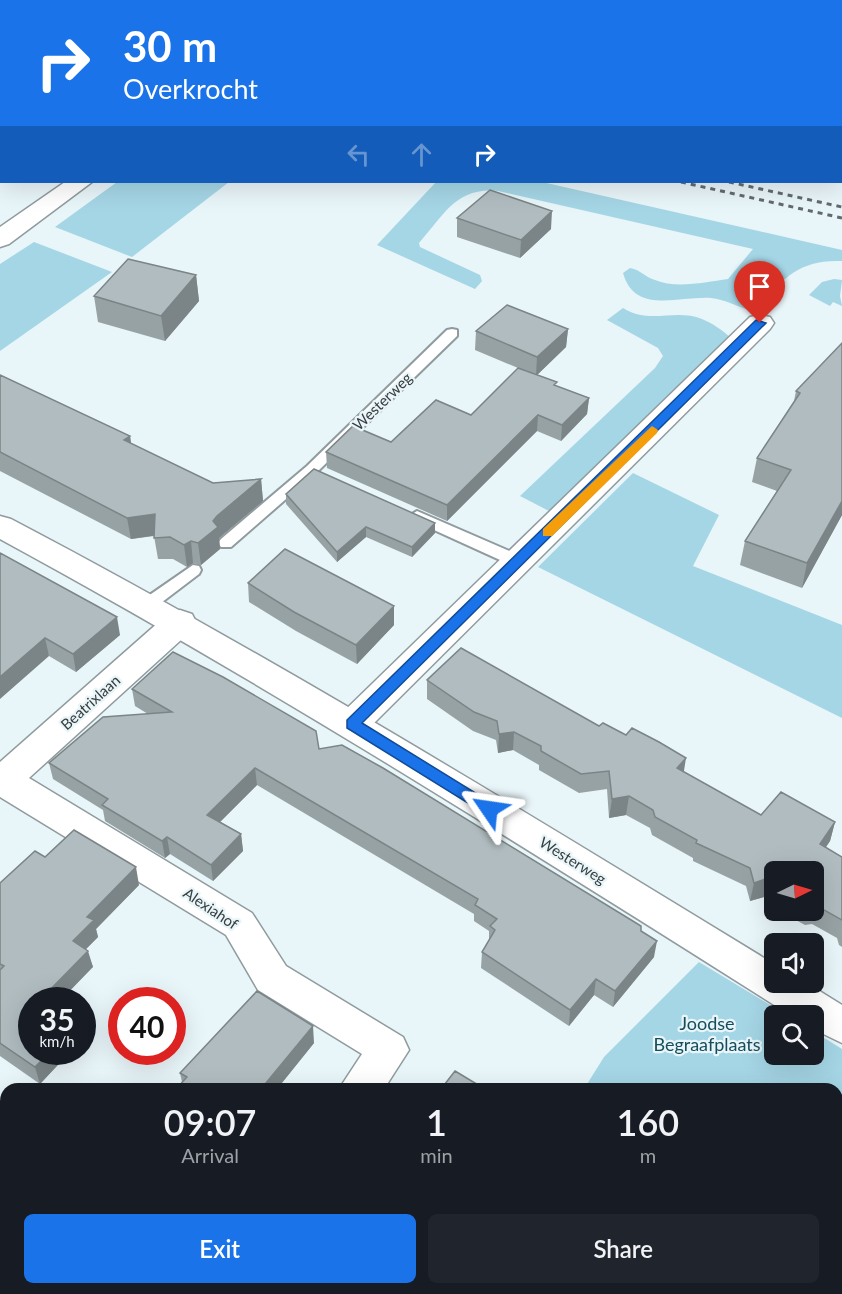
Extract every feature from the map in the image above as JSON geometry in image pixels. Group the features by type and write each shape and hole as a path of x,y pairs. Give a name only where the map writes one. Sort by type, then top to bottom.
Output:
{"street":[{"path":"0,239 80,183"},
{"path":"352,724 760,323"},
{"name":"Westerweg","path":"0,526 180,622 352,724 842,1026"},
{"name":"Beatrixlaan","path":"1,781 180,622"},
{"name":"Alexiahof","path":"1,781 239,924 272,978 389,1050 364,1083"}],"lane":[{"name":"Westerweg","path":"226,543 317,472 452,333"},
{"path":"398,508 518,561"},
{"path":"147,605 193,570"}],"green space":[{"path":"116,183 228,183 132,257 55,227"},
{"path":"435,183 546,183 842,250 842,261 826,261 801,268 781,282 751,311 711,298 647,299 637,294 629,286 623,273 630,268 652,279 672,284 728,279 753,249 498,191 472,193 461,198 444,213 419,243 420,247 480,275 482,281 475,289 377,245"},
{"path":"34,242 112,272 0,351 0,264"},
{"path":"842,280 840,296 842,306 833,302 830,306 809,295 822,282"},
{"path":"623,308 643,315 692,316 702,319 730,337 551,512 520,496 655,368 663,356 658,348 607,320"},
{"path":"633,473 719,515 693,566 842,625 842,718 538,567"},
{"name":"Joodse Begraafplaats","path":"699,962 770,1005 764,1005 764,1065 824,1065 824,1038 842,1049 842,1083 588,1083 604,1057"}],"building":[{"path":"490,190 552,211 521,240 457,218"},
{"path":"128,259 196,275 161,316 94,296"},
{"path":"507,305 568,329 537,357 476,331"},
{"path":"842,343 842,501 807,563 745,541 791,470 757,458 800,393 796,391"},
{"path":"518,368 557,382 554,385 589,398 562,425 538,415 447,505 326,452 353,426 391,442 436,400 471,415"},
{"path":"0,375 130,436 124,440 213,483 261,479 217,516 213,521 218,527 198,543 191,541 184,545 170,537 154,538 155,514 127,518 0,452"},
{"path":"314,469 435,523 412,547 366,527 337,552 286,494"},
{"path":"285,549 394,606 356,645 294,612 248,583"},
{"path":"0,553 117,617 73,654 45,638 0,677"},
{"path":"461,648 599,726 603,723 626,735 632,728 659,742 686,758 677,768 761,815 781,792 835,822 820,844 842,857 842,920 824,910 824,861 764,861 764,879 754,883 750,868 696,843 697,840 655,817 653,810 629,796 612,799 609,771 581,774 541,751 541,746 514,732 499,734 497,721 474,712 427,680"},
{"path":"173,652 223,677 316,731 319,749 342,745 383,768 641,926 641,931 657,941 615,991 596,979 570,1010 482,952 495,930 490,926 497,919 475,905 478,899 255,768 207,815 241,834 211,865 167,837 162,841 102,805 108,799 49,763 103,717 172,712 132,689"},
{"path":"74,830 136,867 87,917 94,920 73,941 88,951 53,987 18,987 18,1055 0,1043 0,970 4,966 0,964 0,883 35,851 45,857"},
{"path":"257,991 313,1026 266,1083 182,1083 187,1077 180,1073"},
{"path":"455,1071 475,1083 446,1083"}],"railway":[{"path":"685,183 842,218"},
{"path":"734,183 842,207"}],"slow traffic":[{"path":"547,532 652,430"}],"route":[{"path":"489,809 352,724 760,323"}]}
